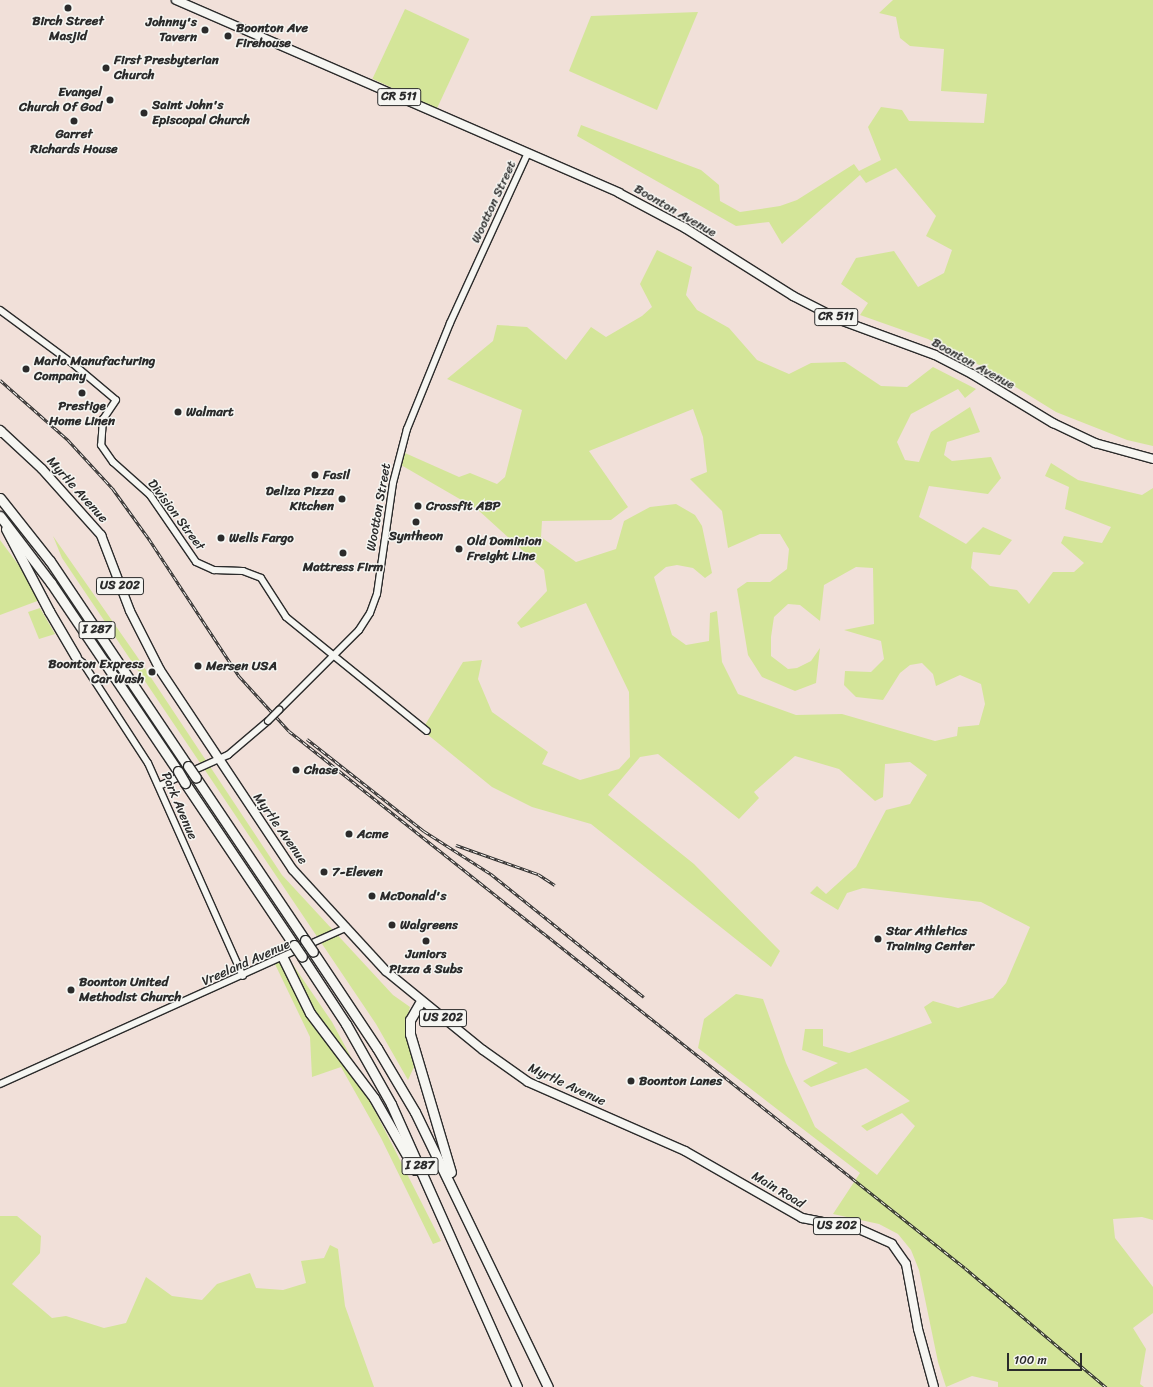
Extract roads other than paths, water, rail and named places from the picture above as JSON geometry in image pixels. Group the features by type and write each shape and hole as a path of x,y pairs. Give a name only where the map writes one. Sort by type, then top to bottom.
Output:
{"highway":[{"name":"I 287","path":"0,498 54,566 313,952 406,1096 548,1387"},
{"name":"I 287","path":"1,517 51,583 343,1018 380,1082 517,1387"},
{"path":"1,517 8,534 46,606 76,657"},
{"path":"283,958 310,1013 358,1075 390,1123 454,1245"},
{"path":"421,1001 410,1020 411,1040 445,1156 490,1266"}],"main road":[{"name":"Boonton Avenue","path":"176,0 528,153 658,213 793,296 840,320 935,355 972,374 1053,423 1095,443 1153,459"},
{"name":"Myrtle Avenue","path":"0,431 42,469 101,535 144,644 219,760 294,870 346,928 386,971 421,1001 520,1077 651,1135"},
{"name":"Main Road","path":"651,1135 712,1165 802,1218 859,1230 892,1244 906,1264 918,1329 934,1387"}],"street":[{"name":"Wootton Street","path":"159,786 219,760 240,746 280,710 359,630 374,603 389,503 407,429 450,323 528,153"},
{"name":"Division Street","path":"0,310 72,363 116,400 103,419 100,435 101,445 113,462 150,495 190,556 209,569 243,571 261,578 286,616 427,731"},
{"name":"Park Avenue","path":"76,657 84,663 130,733 159,786 243,976"},
{"name":"Vreeland Avenue","path":"0,1084 283,958 346,928"}],"railway":[{"path":"0,380 68,440 113,489 149,539 239,676 289,731 965,1268 1106,1387"},
{"path":"307,739 424,831 491,874 644,997"},
{"path":"456,845 538,874 555,885"}],"place":[{"name":"Birch Street Masjid","path":"68,8"},
{"name":"Johnny's Tavern","path":"205,30"},
{"name":"Boonton Ave Firehouse","path":"228,36"},
{"name":"First Presbyterian Church","path":"106,68"},
{"name":"Evangel Church Of God","path":"110,100"},
{"name":"Saint John's Episcopal Church","path":"144,113"},
{"name":"Garret Richards House","path":"74,121"},
{"name":"Marlo Manufacturing Company","path":"26,369"},
{"name":"Prestige Home Linen","path":"82,393"},
{"name":"Walmart","path":"178,412"},
{"name":"Fasil","path":"315,475"},
{"name":"Deliza Pizza Kitchen","path":"342,499"},
{"name":"Crossfit ABP","path":"418,506"},
{"name":"Syntheon","path":"416,522"},
{"name":"Wells Fargo","path":"221,538"},
{"name":"Old Dominion Freight Line","path":"459,549"},
{"name":"Mattress Firm","path":"343,553"},
{"name":"Mersen USA","path":"198,666"},
{"name":"Boonton Express Car Wash","path":"152,672"},
{"name":"Chase","path":"296,770"},
{"name":"Acme","path":"349,834"},
{"name":"7-Eleven","path":"324,872"},
{"name":"McDonald's","path":"372,896"},
{"name":"Walgreens","path":"392,925"},
{"name":"Star Athletics Training Center","path":"878,939"},
{"name":"Juniors Pizza & Subs","path":"426,941"},
{"name":"Boonton United Methodist Church","path":"71,990"},
{"name":"Boonton Lanes","path":"631,1081"}]}
